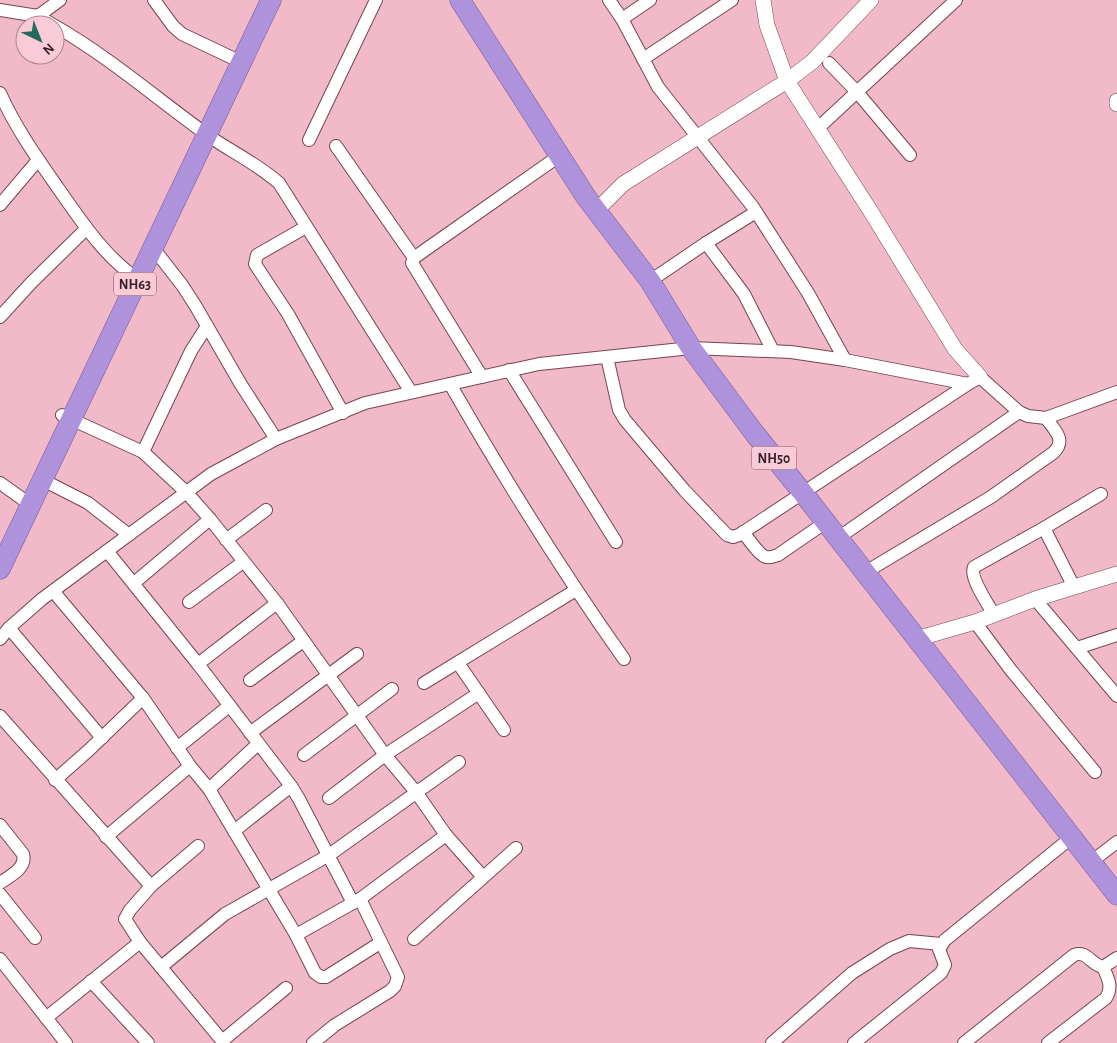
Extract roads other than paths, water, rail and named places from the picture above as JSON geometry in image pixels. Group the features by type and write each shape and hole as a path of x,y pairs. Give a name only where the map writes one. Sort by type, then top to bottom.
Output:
{"highway":[{"name":"NH63","path":"237,60 260,0"},
{"name":"NH63","path":"0,569 27,502 202,131 237,60 271,0"},
{"name":"NH50","path":"460,0 559,156 596,211 650,281 691,348 755,434 1117,895"},
{"name":"NH63","path":"133,276 154,249 202,131"},
{"name":"NH63","path":"0,546 43,480 67,417"}],"street":[{"path":"39,15 60,0"},
{"path":"154,0 173,26 182,34 237,60"},
{"path":"309,140 376,0"},
{"path":"609,0 622,19 658,87 756,212 808,293 845,360"},
{"path":"622,19 650,0"},
{"path":"643,59 732,0"},
{"path":"763,0 767,25 787,81 873,215 974,380 1018,412 1036,418 1046,418 1117,392"},
{"path":"817,129 956,0"},
{"path":"596,211 623,184 787,81 812,62 863,3"},
{"path":"0,10 32,15"},
{"path":"65,32 80,40 202,131 262,169 279,183 411,392"},
{"path":"829,63 857,92 910,156"},
{"path":"0,94 4,110 86,228 133,276"},
{"path":"336,146 414,258"},
{"path":"482,377 412,263 414,258 559,156"},
{"path":"0,206 38,160"},
{"path":"650,281 706,242 756,212"},
{"path":"306,227 257,255 255,264 288,314 343,413"},
{"path":"0,318 31,283 86,228"},
{"path":"706,242 744,294 773,351"},
{"path":"154,249 182,286 276,439"},
{"path":"143,452 191,351 207,326"},
{"path":"0,639 9,628 53,591 211,474 276,439 365,403 539,364 691,348 791,352 974,380"},
{"path":"608,357 619,410 630,427 686,491 727,534 733,537 974,380"},
{"path":"509,370 616,542"},
{"path":"450,384 492,459 576,590 624,659"},
{"path":"838,538 1018,412"},
{"path":"67,417 143,452 186,492 210,519 276,603 385,755 416,792 446,835 483,877"},
{"path":"864,573 991,497 1052,453 1060,444 1060,439 1046,418"},
{"path":"43,480 88,503 128,535"},
{"path":"0,483 27,502"},
{"path":"994,615 973,577 972,570 977,565 1100,494"},
{"path":"226,540 266,510"},
{"path":"134,583 210,519"},
{"path":"743,532 765,557 771,557 778,555 826,522"},
{"path":"1044,528 1074,587"},
{"path":"107,551 198,664 291,786 398,977 395,986 390,991 335,1025 313,1043"},
{"path":"189,602 243,562"},
{"path":"916,639 975,622 1035,599 1117,574"},
{"path":"424,683 576,590"},
{"path":"53,591 143,698 190,766 209,789 296,935 315,973 321,977 326,977 380,943"},
{"path":"1035,599 1117,696"},
{"path":"198,664 276,603"},
{"path":"975,622 1010,669 1095,772"},
{"path":"9,628 102,738"},
{"path":"1077,648 1117,635"},
{"path":"250,680 303,641"},
{"path":"250,733 356,654"},
{"path":"458,663 504,730"},
{"path":"304,755 392,689"},
{"path":"329,798 385,755 479,693"},
{"path":"55,780 143,698"},
{"path":"177,748 229,706"},
{"path":"0,716 106,838 151,886"},
{"path":"209,789 258,744"},
{"path":"161,968 225,914 329,855 459,762"},
{"path":"106,838 190,766"},
{"path":"234,831 291,786"},
{"path":"0,825 22,854 24,863 0,883"},
{"path":"296,935 357,901 446,835"},
{"path":"854,1043 940,973 944,965 939,949 941,944 1072,837"},
{"path":"1091,862 1117,842"},
{"path":"198,846 151,886 130,910 125,919 140,942 223,1042 286,988"},
{"path":"414,939 516,848"},
{"path":"0,894 35,938"},
{"path":"46,1018 140,942"},
{"path":"775,1042 852,972 890,949 909,942 941,944"},
{"path":"964,1043 1079,952 1096,965 1103,967 1117,958"},
{"path":"0,960 66,1043"},
{"path":"1048,1043 1106,998 1110,987 1103,967"},
{"path":"91,981 148,1043"}]}
